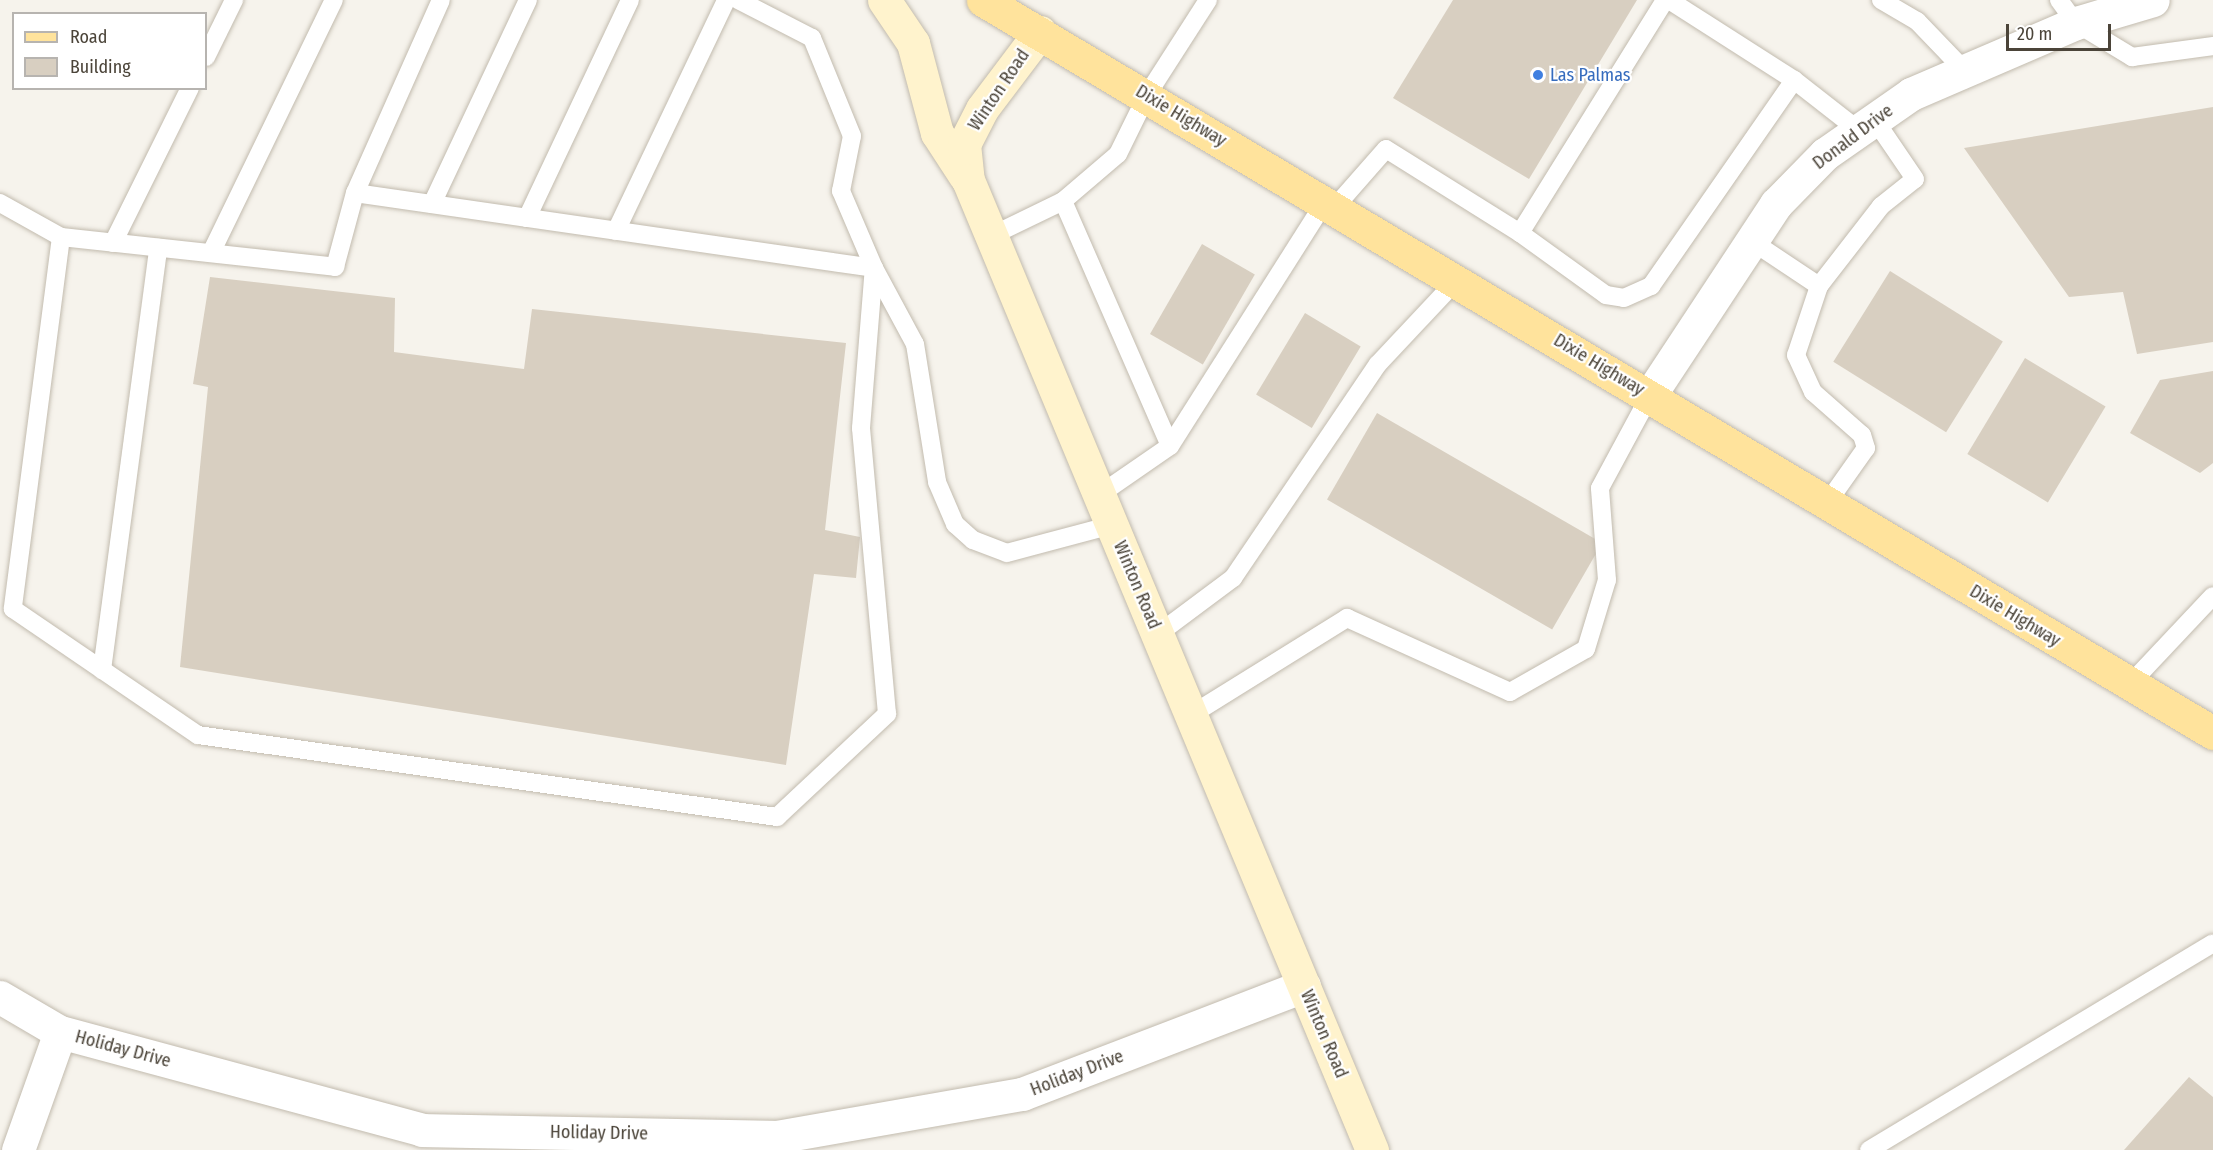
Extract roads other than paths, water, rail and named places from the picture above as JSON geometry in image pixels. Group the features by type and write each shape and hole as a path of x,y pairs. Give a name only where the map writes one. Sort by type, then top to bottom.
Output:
{"main road":[{"name":"Dixie Highway","path":"983,0 1330,204 2213,733"}],"street":[{"path":"884,0 913,43 937,133 968,180"},
{"name":"Donald Drive","path":"1650,395 1750,240 1825,154 1911,94 1965,71 2067,12 2153,0"},
{"name":"Winton Road","path":"1040,32 982,109 964,144 968,180 1372,1150"},
{"name":"Holiday Drive","path":"0,997 60,1032 422,1130 777,1143 1022,1094 1304,986"},
{"path":"18,1150 60,1032"}],"lane":[{"path":"207,55 234,0"},
{"path":"211,253 334,0"},
{"path":"0,203 61,237 334,267 355,193 441,0"},
{"path":"432,204 528,0"},
{"path":"527,218 630,0"},
{"path":"616,231 726,0"},
{"path":"738,0 812,38 852,136 841,191 874,268 915,344 937,482 955,524 973,540 1007,553 1112,525"},
{"path":"991,236 1063,201 1118,154 1147,95 1208,0"},
{"path":"1520,233 1667,0 1866,125 1915,179 1881,206 1819,286 1796,355 1813,392 1862,435 1866,448 1827,503"},
{"path":"1881,0 1917,21 1965,71"},
{"path":"2067,12 2132,57 2213,46"},
{"path":"1100,495 1170,446 1330,204 1386,148 1520,233 1606,295 1624,298 1651,286 1794,80"},
{"path":"113,243 189,90"},
{"path":"355,193 874,268"},
{"path":"1063,201 1170,446"},
{"path":"61,237 13,609 198,735 777,817 887,714 861,428 874,268"},
{"path":"1750,240 1819,286"},
{"path":"102,670 158,248"},
{"path":"1158,634 1233,578 1378,364 1456,280"},
{"path":"1191,715 1347,618 1510,692 1586,650 1607,580 1600,488 1650,395"},
{"path":"2130,685 2213,596"},
{"path":"1869,1150 2213,943"}],"place":[{"name":"Las Palmas","path":"1538,75"}]}
